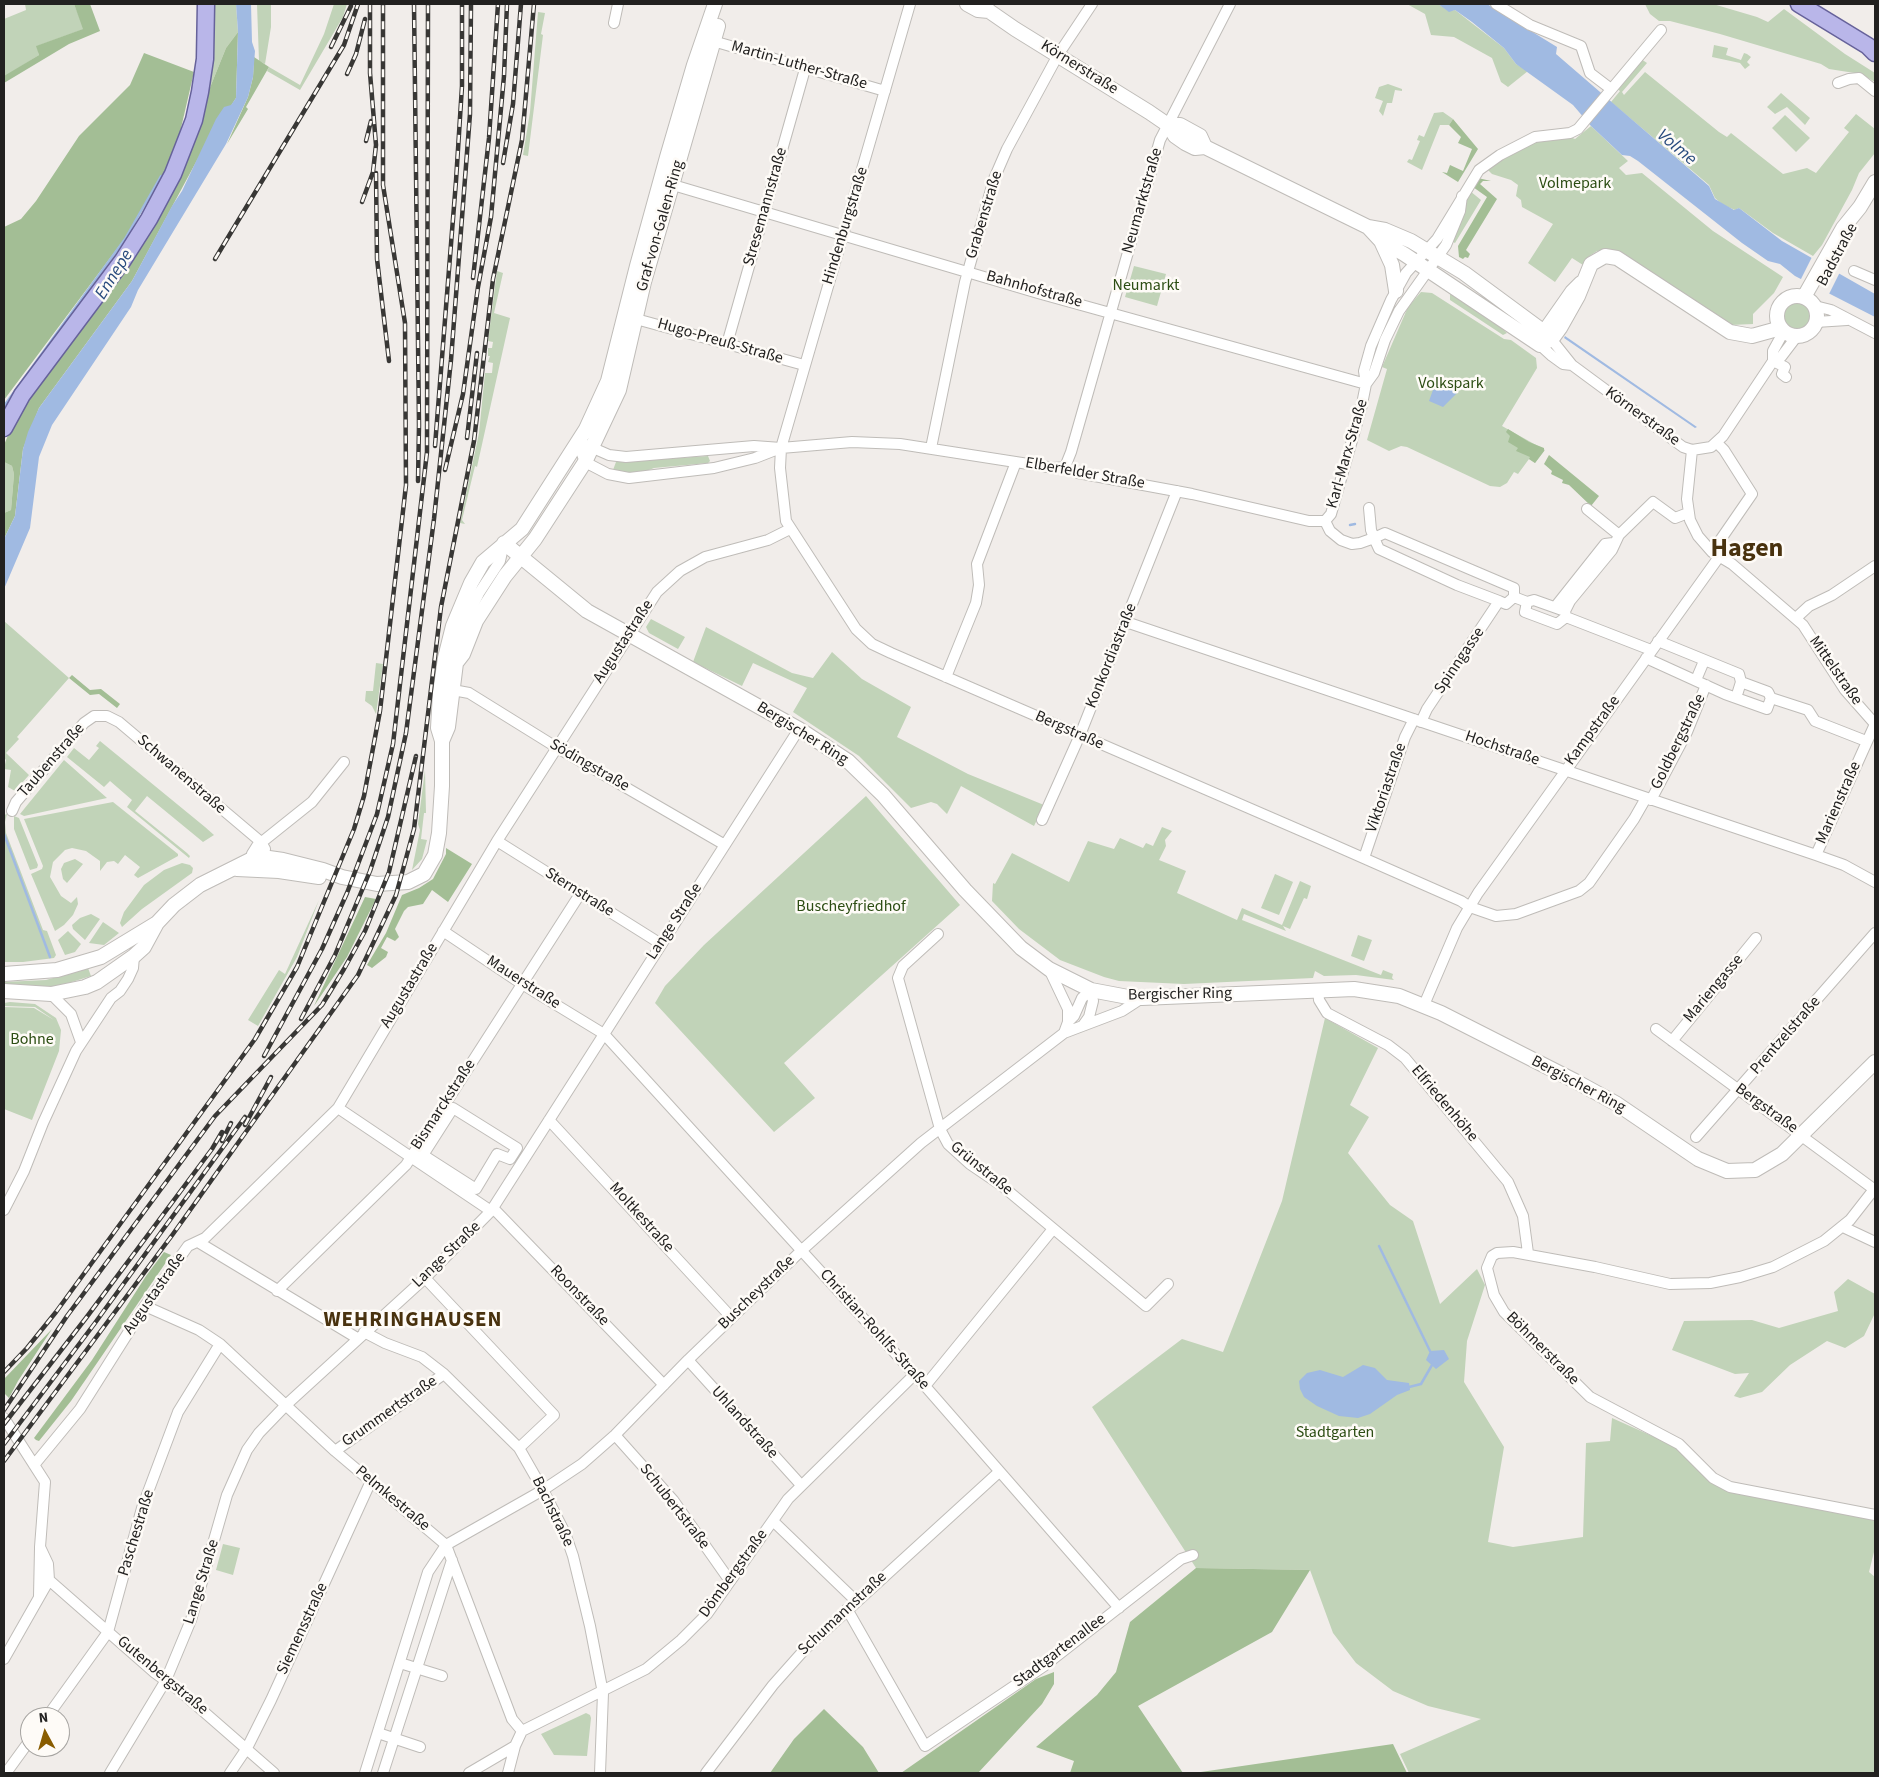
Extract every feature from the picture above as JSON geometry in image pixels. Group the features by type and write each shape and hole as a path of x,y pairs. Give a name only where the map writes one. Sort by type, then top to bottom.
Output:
{"main road":[{"path":"4,428 22,395 124,260 150,219 173,174 194,120 200,92 205,59 206,4"},
{"name":"Graf-von-Galen-Ring","path":"577,441 596,409 611,372 636,266 694,65 715,4"},
{"name":"Graf-von-Galen-Ring","path":"594,447 619,390 644,282 724,4"},
{"name":"Körnerstraße","path":"967,4 978,10 987,7 1168,125 1180,125 1200,136 1205,147 1368,227 1399,236 1433,254 1545,339"},
{"path":"1799,4 1873,49"},
{"name":"Badstraße","path":"1812,298 1829,264 1858,220 1860,207 1875,182"},
{"name":"Körnerstraße","path":"1368,227 1381,241 1428,272 1545,339"},
{"path":"1381,241 1392,265 1396,290"},
{"path":"1545,339 1572,292 1581,283 1594,260 1612,256 1726,330 1736,334 1752,336 1785,328 1811,331 1816,322 1812,298 1795,297 1783,302 1785,328"},
{"path":"521,556 517,548 522,529 577,441"},
{"path":"442,741 448,727 456,662 463,654 476,621 505,576 535,538 594,447"},
{"path":"4,974 64,969 91,961 119,948 156,923 174,905 200,885 236,868 256,862 358,881 392,884 417,879 424,874 435,855 439,833 442,786 442,741 438,728 440,692 445,658 454,626 471,583 483,562 504,542 522,529"},
{"name":"Bergischer Ring","path":"504,542 587,611 828,746 863,775 999,927 1021,948 1049,970 1091,990 1142,998 1318,990 1376,991 1424,1004 1617,1104 1698,1159 1716,1168 1736,1172 1755,1170 1782,1154 1875,1062"},
{"path":"5,992 51,994 72,991 97,982 144,947 156,923"}],"street":[{"path":"614,23 618,4"},
{"name":"Hindenburgstraße","path":"781,448 910,4"},
{"name":"Grabenstraße","path":"930,448 967,272 1002,160 1058,55 1092,4"},
{"name":"Neumarktstraße","path":"1065,467 1159,144 1230,4"},
{"path":"1496,4 1530,25 1581,46 1590,73 1608,93"},
{"path":"1428,272 1433,254 1455,226 1462,203 1462,195 1479,170 1494,159 1535,137 1570,133 1585,121 1661,30"},
{"name":"Martin-Luther-Straße","path":"713,41 885,91"},
{"name":"Stresemannstraße","path":"727,344 805,69"},
{"path":"1838,83 1849,78 1859,78 1875,91"},
{"name":"Bahnhofstraße","path":"673,185 967,272 1366,384"},
{"name":"Karl-Marx-Straße","path":"1366,384 1364,371 1371,346 1396,290 1416,263 1433,254"},
{"path":"1854,271 1875,280"},
{"name":"Karl-Marx-Straße","path":"1325,521 1333,508 1366,384 1374,373 1385,340 1399,311 1417,284 1428,272"},
{"path":"1812,298 1847,320 1875,333"},
{"name":"Hugo-Preuß-Straße","path":"636,319 804,365"},
{"path":"1816,322 1847,320"},
{"path":"1717,443 1773,361 1781,357 1785,328"},
{"name":"Körnerstraße","path":"1545,339 1563,364 1572,366 1597,383 1683,447 1692,450 1706,449 1717,443"},
{"path":"1773,361 1785,367 1782,374 1786,376"},
{"path":"577,441 585,462"},
{"name":"Elberfelder Straße","path":"577,441 609,455 624,457 754,446 781,448 852,442 930,448 1059,469 1065,467 1078,473 1177,491 1309,521 1325,521"},
{"name":"Kampstraße","path":"1470,908 1565,770 1658,641 1752,494 1724,450 1717,443"},
{"name":"Elberfelder Straße","path":"585,462 608,474 629,478 714,468 755,458 781,448"},
{"name":"Bergstraße","path":"781,448 784,508 790,529 860,633 872,644 1364,858 1461,901 1470,908"},
{"path":"712,449 715,459 714,468"},
{"path":"1527,602 1525,612 1557,624 1562,612 1570,601 1612,550 1616,539 1653,502 1675,518 1688,513 1687,487 1692,450"},
{"path":"946,677 976,603 979,585 977,564 1016,462"},
{"name":"Konkordiastraße","path":"1042,820 1080,735 1177,491"},
{"path":"1325,521 1335,536 1345,542 1360,543 1374,538 1385,533 1514,588 1514,597 1506,604 1445,580 1380,549 1374,538 1368,512 1369,508"},
{"path":"1587,510 1616,539"},
{"name":"Mittelstraße","path":"1688,513 1698,536 1715,554 1732,564 1796,618 1810,635 1845,690 1875,724"},
{"name":"Augustastraße","path":"34,1465 80,1409 145,1306 188,1246 198,1242 338,1108 497,841 657,592 669,579 705,557 768,540 790,529"},
{"path":"456,662 454,653 459,634 479,594 500,561 504,542"},
{"path":"1445,580 1453,563"},
{"path":"1796,618 1809,606 1832,595 1875,566"},
{"path":"1514,597 1527,602 1534,600 1562,612 1649,654 1706,685 1736,698 1766,708 1771,698"},
{"name":"Spinngasse","path":"1418,720 1427,710 1499,601"},
{"name":"Hochstraße","path":"1126,622 1816,855 1844,865 1875,882"},
{"path":"1658,641 1738,674 1741,682 1736,698"},
{"path":"1696,680 1704,661"},
{"path":"1741,682 1768,692 1771,698 1808,710 1815,721 1866,741"},
{"name":"Goldbergstraße","path":"1470,908 1504,916 1516,914 1579,892 1648,799 1687,732 1706,685"},
{"name":"Södingstraße","path":"453,690 470,693 556,747 725,845"},
{"name":"Taubenstraße","path":"12,811 16,802 84,723 98,716"},
{"name":"Schwanenstraße","path":"98,716 107,716 119,722 261,842"},
{"name":"Viktoriastraße","path":"1364,858 1404,737 1418,720"},
{"name":"Marienstraße","path":"1816,855 1875,724"},
{"name":"Lange Straße","path":"110,1773 166,1680 191,1620 227,1495 237,1468 259,1433 360,1335 425,1278 489,1208 550,1120 798,729"},
{"path":"256,862 266,846 261,842 297,816 312,802 344,762"},
{"name":"Sternstraße","path":"497,841 661,944"},
{"name":"Bismarckstraße","path":"277,1291 406,1164 448,1109 522,984 580,894"},
{"path":"1424,1004 1457,928 1470,908"},
{"name":"Mauerstraße","path":"443,930 522,984 604,1034"},
{"name":"Grünstraße","path":"938,934 903,966 898,978 940,1129 948,1144 1002,1185 1146,1306 1168,1284"},
{"name":"Prentzelstraße","path":"1696,1138 1875,934"},
{"name":"Mariengasse","path":"1672,1041 1756,938"},
{"path":"4,1210 24,1171 43,1123 81,1042 111,998 120,991 132,972 134,956"},
{"path":"1049,970 1065,1000 1068,1022"},
{"path":"1064,1033 1082,998 1091,990"},
{"path":"1084,1024 1093,1001 1091,990"},
{"name":"Elfriedenhöhe","path":"1318,990 1319,1000 1327,1013 1388,1045 1405,1058 1508,1182 1523,1216 1528,1253"},
{"path":"51,994 71,1014 81,1042"},
{"name":"Buscheystraße","path":"446,1545 543,1490 582,1464 615,1435 688,1360 802,1250 940,1129 1064,1033 1122,1011 1142,998"},
{"name":"Bergstraße","path":"1656,1029 1875,1189"},
{"name":"Christian-Rohlfs-Straße","path":"604,1034 925,1386 1118,1608"},
{"name":"Roonstraße","path":"338,1108 410,1158 489,1208 664,1385"},
{"path":"515,1151 510,1159 497,1154 476,1189 423,1155 448,1109 525,1157"},
{"name":"Moltkestraße","path":"550,1120 732,1317"},
{"name":"Böhmerstraße","path":"1875,1189 1843,1227 1817,1245 1773,1266 1740,1277 1684,1285 1657,1282 1528,1253 1502,1252 1492,1256 1487,1268 1494,1295 1513,1323 1590,1397 1679,1444 1713,1478 1730,1487 1875,1515"},
{"path":"1843,1227 1875,1242"},
{"path":"925,1386 1053,1229"},
{"name":"Bachstraße","path":"198,1242 277,1291 360,1335 422,1357 444,1374 519,1448 565,1533 573,1556 590,1626 603,1693 600,1773"},
{"path":"425,1278 554,1415 519,1448"},
{"name":"Pelmkestraße","path":"145,1306 199,1330 220,1344 287,1404 335,1451 446,1545 512,1719 522,1732"},
{"name":"Paschestraße","path":"54,1707 108,1632 142,1508 178,1412 220,1344"},
{"name":"Uhlandstraße","path":"688,1360 801,1485"},
{"name":"Grummertstraße","path":"335,1451 444,1374"},
{"name":"Dömbergstraße","path":"522,1732 646,1670 681,1640 706,1614 801,1485 914,1375"},
{"path":"4,1418 45,1482 40,1547 39,1596"},
{"name":"Schubertstraße","path":"615,1435 673,1500 730,1581"},
{"name":"Schumannstraße","path":"706,1773 805,1648 999,1472"},
{"name":"Siemensstraße","path":"230,1773 247,1748 370,1481"},
{"path":"773,1521 856,1601"},
{"path":"365,1773 428,1572 446,1545"},
{"path":"4,1659 49,1580 48,1564 40,1547"},
{"name":"Stadtgartenallee","path":"848,1609 925,1746 1044,1666 1181,1559 1193,1555"},
{"path":"382,1773 452,1560"},
{"name":"Gutenbergstraße","path":"49,1580 155,1673 166,1680 247,1748 274,1773"},
{"path":"400,1663 442,1676"},
{"path":"508,1773 515,1746 522,1732"},
{"path":"378,1734 420,1747"},
{"path":"469,1773 515,1746"},
{"path":"6,1773 20,1754"}],"green space":[{"path":"25,4 74,4 84,29 37,46 39,55 4,77 4,19 26,10"},
{"path":"74,4 90,4 100,31 69,44 4,83 4,76 39,55 36,46 83,29"},
{"path":"213,4 236,4 238,32 226,48 207,95"},
{"path":"257,4 271,4 271,27 265,64 259,61"},
{"path":"334,4 347,4 343,17 300,90 267,71 269,67 300,85 324,34"},
{"path":"1407,4 1438,4 1449,11 1455,10 1504,48 1516,64 1528,71 1508,87 1501,82 1492,58 1454,37 1431,35 1425,14"},
{"path":"1645,4 1713,4 1768,22 1784,9 1845,54 1875,73 1875,82 1861,74 1829,69 1821,64 1720,34 1670,21 1659,21 1650,14"},
{"path":"538,12 545,13 528,156 523,155 530,112"},
{"path":"238,32 236,98 202,151 132,281 39,408 23,449 15,516 4,539 4,513 11,510 14,474 12,466 4,462 4,445 11,428 29,399 99,305 160,215 189,155 207,95 226,48"},
{"path":"1714,45 1728,48 1726,55 1741,60 1744,53 1747,54 1751,57 1747,62 1750,65 1745,69 1740,63 1712,57"},
{"path":"144,53 194,72 178,141 164,173 125,238 4,400 4,227 21,219 36,201 79,136 130,85"},
{"path":"254,57 269,67 246,107 248,109 227,144 248,97 253,77"},
{"path":"1641,59 1647,63 1622,92 1624,95 1645,72 1719,132 1727,137 1731,133 1783,174 1807,168 1816,173 1849,132 1844,128 1856,114 1875,129 1875,153 1859,173 1852,190 1822,245 1813,256 1773,233 1739,208 1735,210 1723,205 1715,198 1709,185 1611,102 1620,91 1617,89"},
{"path":"1388,84 1402,89 1402,91 1395,90 1392,103 1387,103 1383,116 1379,111 1383,101 1375,98 1379,87"},
{"path":"1781,93 1810,118 1805,125 1787,107 1775,114 1767,107"},
{"path":"1443,112 1453,119 1449,125 1440,125 1422,170 1407,162 1409,159 1412,160 1420,141 1417,140 1419,135 1424,137 1434,113"},
{"path":"1785,115 1810,138 1796,152 1772,128"},
{"path":"1453,119 1478,149 1458,182 1442,172 1447,173 1450,165 1463,171 1472,149 1458,143 1461,137 1449,125"},
{"name":"Volmepark","path":"1591,126 1628,161 1619,168 1626,175 1642,173 1713,231 1783,277 1774,293 1753,314 1753,324 1731,325 1614,250 1597,251 1588,257 1583,265 1572,258 1555,282 1528,263 1553,224 1522,207 1521,200 1516,196 1518,185 1511,180 1492,174 1487,169 1535,141 1570,137 1575,139"},
{"path":"1478,178 1491,181 1483,181 1480,184 1497,199 1466,250 1470,254 1468,258 1465,257 1463,259 1459,257 1458,246 1487,197 1473,187"},
{"path":"1470,191 1481,200 1455,243 1451,241"},
{"name":"Neumarkt","path":"1134,266 1166,274 1157,306 1125,297"},
{"path":"497,271 503,273 494,313 510,318 477,467 475,466 462,520 465,524 460,523 479,433 485,373 492,373 493,363 488,362 490,356 488,356 488,348 492,348 493,342 488,341"},
{"name":"Volkspark","path":"1421,292 1432,293 1504,339 1511,340 1536,358 1537,368 1502,426 1545,450 1535,463 1529,459 1518,474 1514,472 1507,483 1500,487 1490,486 1407,447 1401,446 1389,451 1367,440 1387,369 1382,367 1408,307"},
{"path":"1450,292 1487,315 1507,333 1503,335 1450,300"},
{"path":"1797,303 1806,307 1810,316 1806,325 1797,329 1788,325 1784,316 1788,307"},
{"path":"1508,429 1529,442 1544,448 1544,451 1535,463 1529,459 1530,457 1516,451 1518,448 1508,442 1510,436 1506,432"},
{"path":"1549,455 1599,496 1591,506 1569,485 1562,483 1563,480 1551,474 1552,471 1544,464"},
{"path":"708,456 710,461 708,463 654,468 644,472 630,473 613,470 616,462"},
{"path":"4,462 12,466 14,474 11,510 4,513"},
{"path":"651,619 685,637 678,649 649,633 646,627"},
{"path":"4,621 69,678 17,737 19,739 6,753 29,775 15,791 8,787 11,770 4,769 6,760 4,758"},
{"path":"706,627 792,673 813,678 832,652 862,679 911,707 897,737 968,774 1044,805 1034,826 961,786 947,814 937,804 931,802 911,808 859,756 793,712 807,688 753,663 742,686 693,662"},
{"path":"376,663 383,664 376,714 372,706 365,701 366,691 373,691"},
{"path":"72,675 90,690 101,689 120,704 117,708 99,694 90,695 69,678"},
{"path":"100,741 214,835 203,842 147,796 135,811 187,853 190,856 189,858 127,807 132,800 110,781 104,787 67,757 74,748 89,760 99,748 96,746"},
{"path":"64,760 107,798 24,816 20,814"},
{"path":"425,770 426,813 424,813 421,839 427,840 422,859 412,870 420,830 418,824"},
{"name":"Buscheyfriedhof","path":"866,796 960,905 784,1063 815,1098 774,1132 655,1003 665,986 704,945"},
{"path":"113,802 178,854 178,856 138,878 134,875 140,867 125,855 118,864 114,861 107,862 100,871 100,861 86,851 72,848 65,850 53,862 50,877 61,896 71,903 77,897 78,904 73,915 55,931 31,874 42,869 43,866 24,819"},
{"path":"7,814 5,822 6,833 43,930 47,931 56,955 54,958 23,962 4,962 4,815"},
{"path":"14,816 19,818 38,865 37,868 30,870 14,829"},
{"path":"1162,827 1172,831 1165,840 1166,846 1159,860 1186,871 1177,893 1237,920 1242,908 1282,925 1300,881 1311,886 1307,899 1304,898 1290,929 1283,926 1286,931 1244,914 1242,920 1381,975 1383,970 1393,974 1392,978 1394,980 1356,975 1324,976 1315,971 1313,978 1184,984 1119,981 1060,960 1019,929 992,901 993,883 995,884 1012,853 1069,882 1088,841 1114,849 1120,838 1143,848 1146,843 1153,846"},
{"path":"446,848 472,864 448,902 432,890 423,904 408,907 395,929 399,937 395,941 387,937 381,948 388,952 386,957 372,968 367,965 386,933 402,895 419,888 433,879 446,854"},
{"path":"75,859 83,864 67,883 63,879 61,869 64,863"},
{"path":"182,863 193,868 192,873 142,909 122,927 120,923 124,912 144,885 164,870"},
{"path":"1275,874 1293,882 1279,915 1261,908"},
{"path":"365,897 376,899 347,957 314,1006"},
{"path":"319,900 297,957 258,1026 248,1020 279,970 285,974"},
{"path":"91,914 100,919 85,940 73,929 72,925 80,918"},
{"path":"103,922 119,933 104,945 89,943"},
{"path":"68,931 81,944 75,952 65,955 58,940"},
{"path":"1358,935 1372,940 1364,961 1351,956"},
{"path":"88,968 91,976 59,986 4,986 4,982 46,980"},
{"name":"Bohne","path":"4,1003 35,1004 56,1018 61,1030 59,1051 32,1120 4,1109 4,1007 34,1008 54,1020 35,1007 4,1006"},
{"name":"Stadtgarten","path":"1325,1018 1378,1048 1350,1105 1369,1117 1348,1153 1390,1205 1413,1221 1440,1304 1477,1269 1485,1285 1467,1341 1464,1382 1504,1447 1488,1542 1513,1547 1583,1537 1586,1443 1610,1441 1612,1418 1679,1448 1718,1484 1875,1515 1875,1548 1869,1572 1875,1577 1875,1773 1409,1773 1400,1754 1481,1719 1428,1706 1393,1691 1356,1663 1333,1633 1310,1570 1196,1568 1092,1407 1182,1339 1223,1352 1282,1201"},
{"path":"164,1252 171,1255 71,1401 39,1441 36,1440 34,1438 92,1360 146,1276"},
{"path":"1848,1279 1875,1294 1875,1313 1864,1336 1845,1348 1827,1341 1790,1365 1762,1392 1740,1398 1734,1396 1749,1373 1735,1374 1672,1350 1684,1321 1752,1320 1779,1328 1838,1311 1834,1292"},
{"path":"52,1329 9,1398 4,1393 4,1379"},
{"path":"223,1544 240,1548 233,1575 216,1570"},
{"path":"1196,1568 1310,1570 1272,1632 1138,1706 1183,1773 1070,1773 1074,1761 1036,1747 1097,1695 1116,1672 1130,1622"},
{"path":"1054,1672 1054,1684 1042,1704 978,1773 901,1773 1036,1679"},
{"path":"824,1709 863,1747 879,1773 770,1773 794,1739"},
{"path":"586,1713 591,1718 587,1756 554,1755 541,1734"},
{"path":"1393,1744 1407,1773 1194,1773"}],"water":[{"path":"236,4 251,4 252,42 255,51 253,77 248,97 226,144 138,290 131,307 52,425 39,457 30,528 4,589 4,539 15,516 23,449 28,432 39,408 132,281 182,191 216,119 224,107 231,105 236,98 238,32"},
{"path":"1438,4 1487,4 1557,47 1556,54 1709,186 1715,199 1734,210 1739,208 1782,241 1875,294 1875,317 1795,276 1780,264 1768,261 1742,243 1638,161 1630,156 1622,155 1591,126 1573,105 1516,64 1504,48 1472,22 1455,10 1449,12"},
{"path":"1565,336 1697,427 1695,428 1564,338"},
{"path":"1452,378 1458,392 1443,407 1429,401 1433,390 1442,387"},
{"path":"1444,1350 1449,1359 1436,1369 1426,1360 1430,1351"},
{"path":"1363,1365 1375,1368 1387,1380 1409,1383 1410,1390 1397,1395 1370,1414 1358,1418 1339,1416 1317,1406 1304,1397 1300,1389 1299,1381 1307,1373 1320,1370 1343,1377"}],"pier":[{"path":"1812,257 1840,272 1828,296 1800,281"}],"waterway":[{"name":"Ennepe","path":"4,406 125,239 161,176"},
{"path":"1350,525 1355,524"},
{"path":"4,834 50,957"},
{"path":"1379,1246 1430,1351"},
{"path":"1409,1387 1421,1384 1432,1365"}],"railway":[{"path":"215,259 344,45 358,4"},
{"path":"362,202 373,172 376,145 370,73 370,4"},
{"path":"4,1372 27,1348 56,1312 255,1039 297,967 354,829 364,796 380,711 406,485 405,323 383,185 383,4"},
{"path":"414,4 418,481"},
{"path":"264,1056 322,949 347,893 377,814 393,744 427,452 428,4"},
{"path":"435,446 462,86 462,4"},
{"path":"301,1019 335,955 370,871 388,817 406,733 434,519 451,360 470,114 471,4"},
{"path":"473,278 489,138 498,4"},
{"path":"445,470 463,394 478,287 491,217 504,76 507,4"},
{"path":"503,163 513,104 521,4"},
{"path":"4,1461 173,1234 358,975 396,895 414,829 441,607 474,441 493,279 522,140 534,4"},
{"path":"331,47 351,6"},
{"path":"347,74 356,54 365,19"},
{"path":"366,141 371,121"},
{"path":"376,173 377,259 389,361"},
{"path":"467,438 477,353"},
{"path":"4,1410 67,1316 215,1116 322,1005 365,931 389,872 416,756"},
{"path":"245,1125 271,1077"},
{"path":"4,1444 245,1117"},
{"path":"222,1141 231,1123"},
{"path":"4,1424 86,1318 212,1149 222,1132"}],"district":[{"name":"Hagen","path":"1747,550"},
{"name":"WEHRINGHAUSEN","path":"413,1321"}],"water label":[{"name":"Volme","path":"1676,148"}]}
